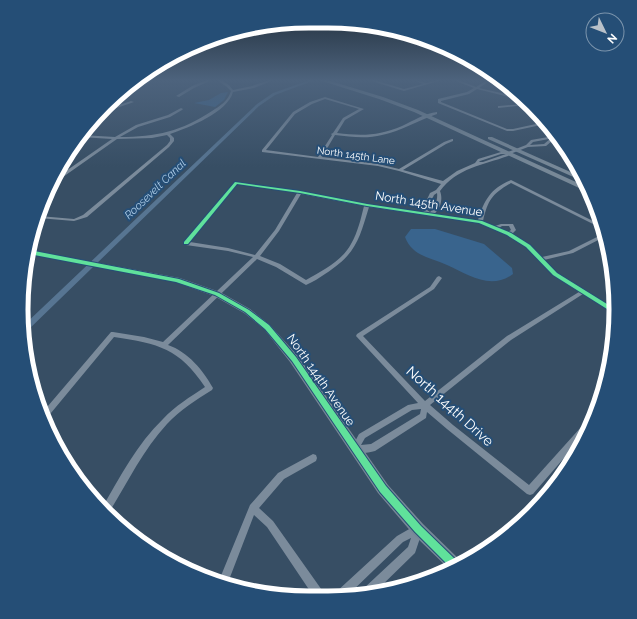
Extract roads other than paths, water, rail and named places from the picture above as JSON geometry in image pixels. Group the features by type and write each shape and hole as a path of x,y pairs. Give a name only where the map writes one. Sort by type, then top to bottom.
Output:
{"main road":[{"path":"410,109 581,187"},
{"path":"425,109 442,116"},
{"path":"454,122 468,128"},
{"path":"486,136 575,176"},
{"name":"North 144th Avenue","path":"34,253 178,280 217,294 247,311 267,327 281,342 383,488 418,530 451,562"}],"street":[{"path":"62,176 129,129 169,116 181,109"},
{"path":"87,137 115,139 146,137 182,130 202,121 217,109"},
{"name":"North 145th Lane","path":"300,109 294,113 263,151 400,170 444,183"},
{"name":"North 145th Lane","path":"333,134 344,118 362,109"},
{"path":"456,109 510,131 539,125"},
{"path":"319,158 333,134 355,137 377,135 390,132 436,113"},
{"path":"44,217 74,220 85,216 168,146 172,141 172,138 167,133"},
{"path":"529,146 532,141 551,138"},
{"path":"400,170 438,146 452,140"},
{"path":"438,191 440,197 435,211 430,214 424,210 430,196 438,191 444,183 458,172 476,164 484,163 529,146 545,144 552,140"},
{"path":"480,222 485,203 489,197 493,192 511,181 595,224"},
{"name":"North 145th Avenue","path":"257,256 186,243 236,183 300,192 367,206 480,222 510,234 528,246 555,274 609,308"},
{"path":"164,345 257,256 277,231 300,192"},
{"path":"257,256 283,268 306,283 338,263 347,254 354,244 367,206"},
{"path":"495,228 501,224 511,225 514,230 510,234"},
{"path":"540,259 571,252 599,238"},
{"name":"North 144th Drive","path":"440,278 432,288 359,336 425,405 530,491 580,434"},
{"path":"355,449 362,436 412,407 425,405 509,338 582,292"},
{"path":"47,412 113,334 150,340 164,345 186,358 200,371 209,388 187,402 166,420 146,444 108,506"},
{"path":"355,449 372,448 399,432 423,416 425,405"},
{"path":"225,578 253,508 281,476 313,458"},
{"path":"253,508 270,524 316,591"},
{"path":"373,588 412,550 418,530"},
{"path":"345,590 400,539 418,530"}],"waterway":[{"name":"Roosevelt Canal","path":"29,324 254,109"}]}
